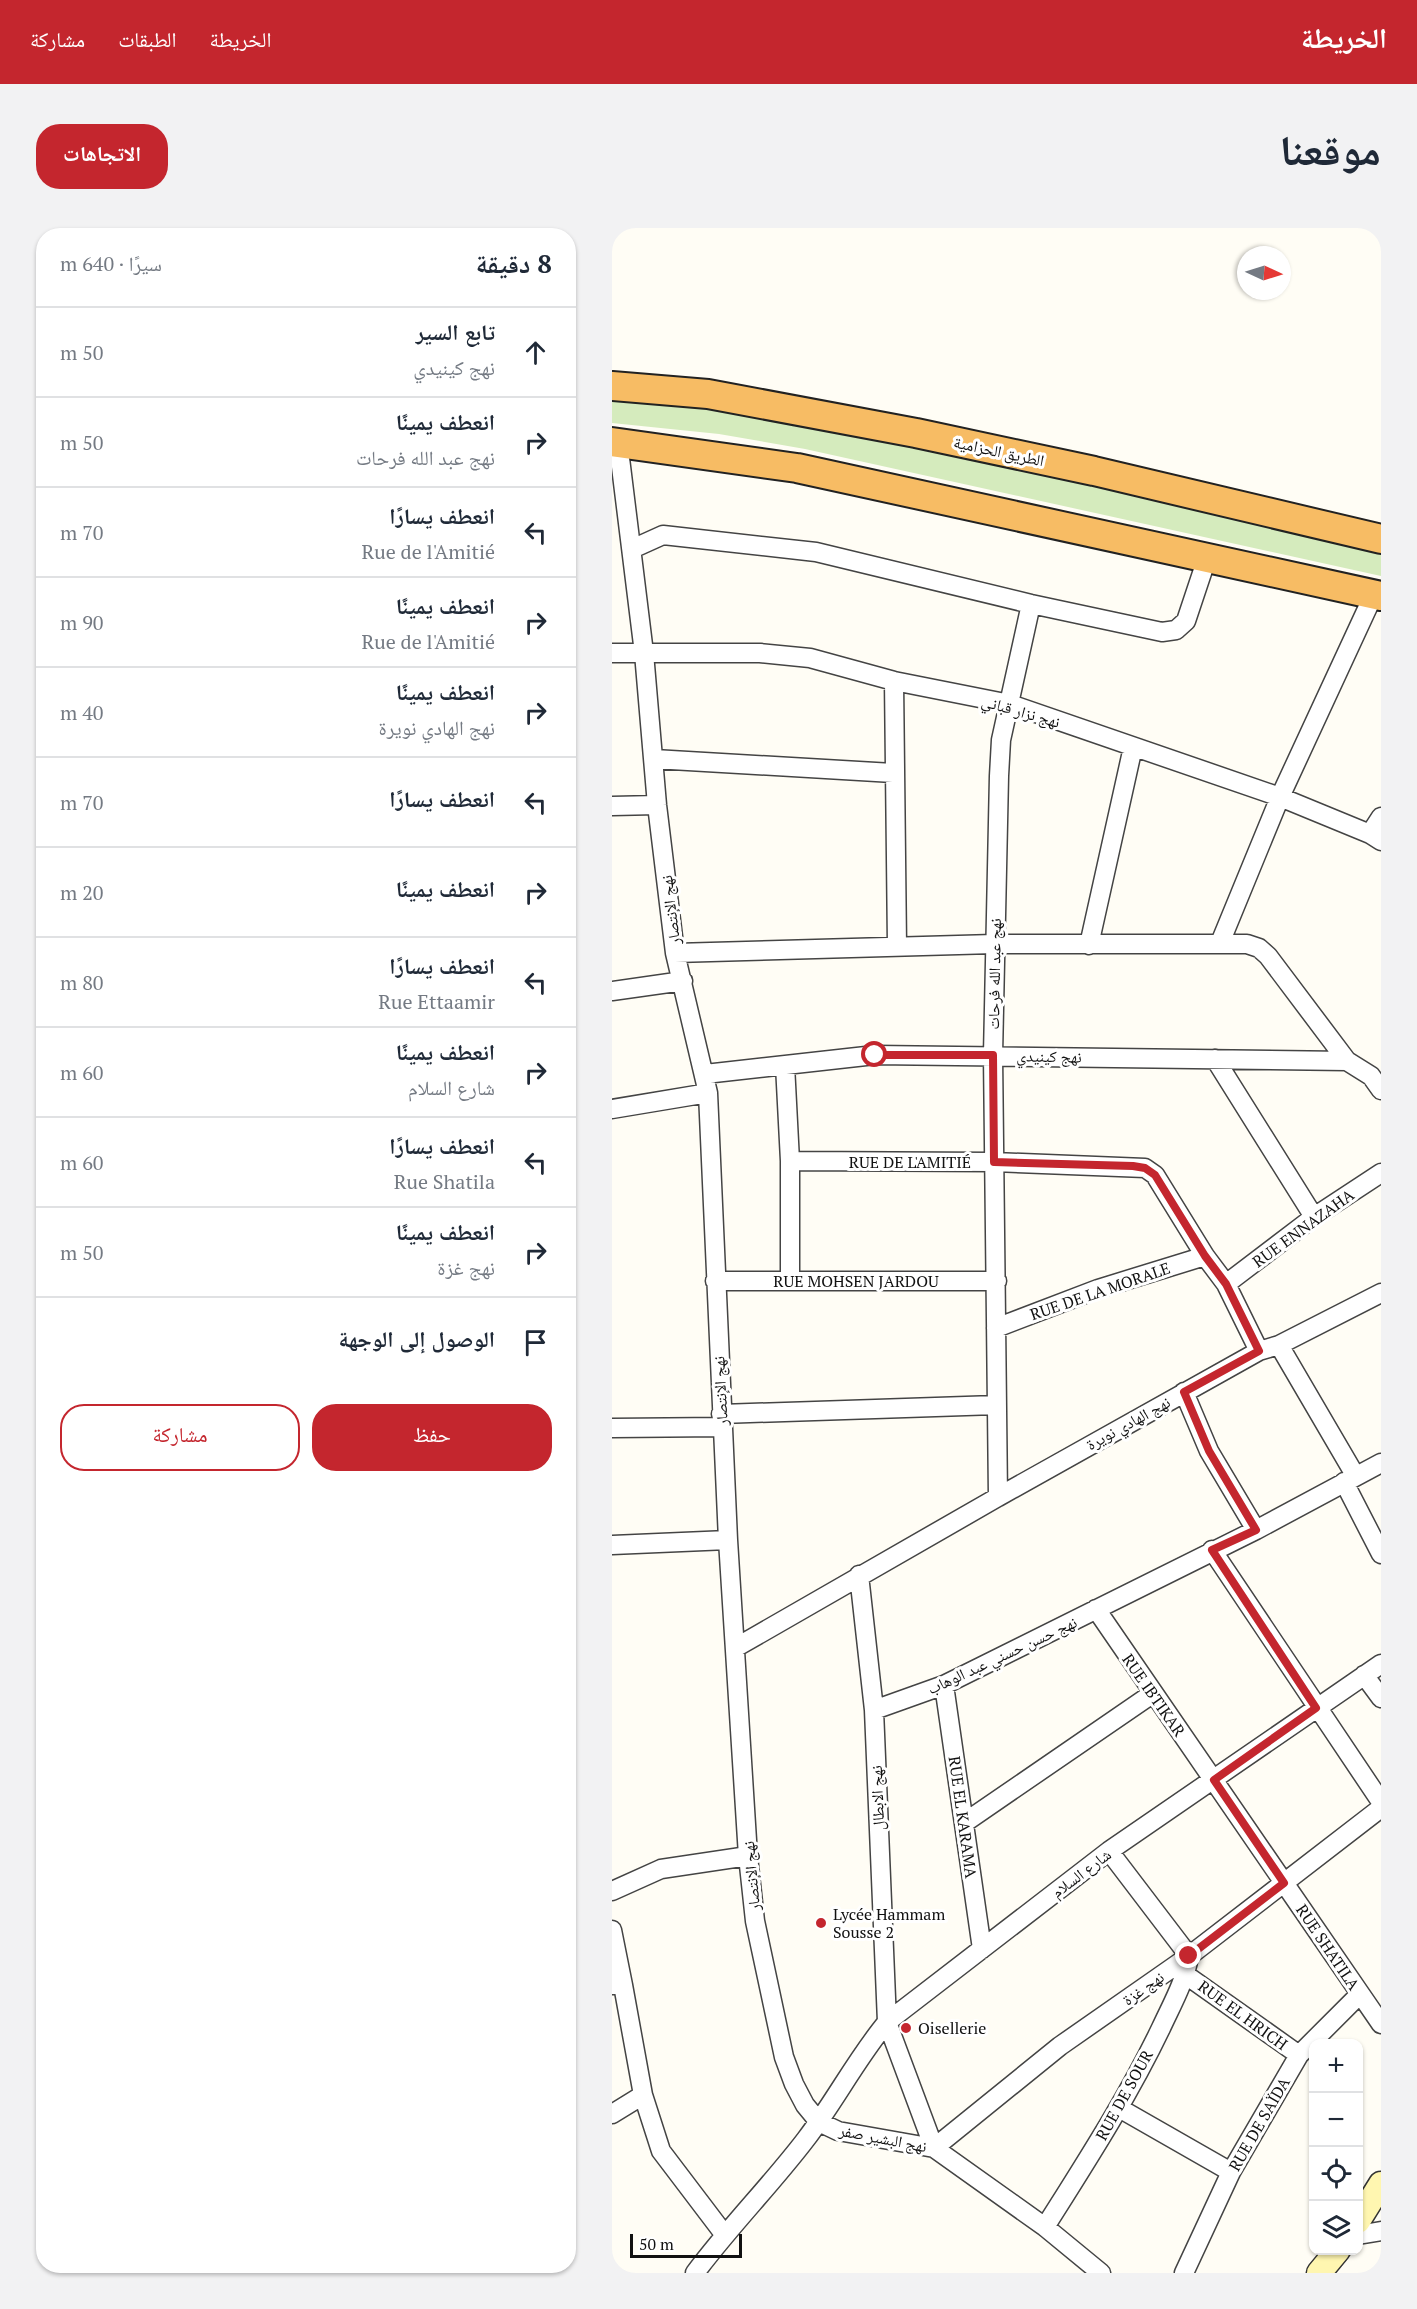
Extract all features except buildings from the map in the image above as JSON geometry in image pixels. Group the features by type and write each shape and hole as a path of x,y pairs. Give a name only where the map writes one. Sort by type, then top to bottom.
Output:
{"highway":[{"name":"الطريق الحزامية","path":"612,386 708,394 916,433 1094,471 1381,539"},
{"path":"615,442 797,468 1377,595"}],"main road":[{"path":"1363,2214 1381,2184"},
{"path":"1319,2273 1335,2255"},
{"path":"1331,2273 1338,2255"}],"street":[{"name":"نهج الإنتصار","path":"615,442 632,549 644,653 657,805 675,953 708,1093 728,1540 748,1856 755,1921 784,2056 805,2105 819,2122"},
{"path":"632,549 663,535 816,552 1031,604 1162,632 1176,630 1186,621 1207,558"},
{"path":"1220,943 1280,797 1377,595"},
{"name":"نهج عبد الله فرحات","path":"998,1497 993,1055 999,776 1002,740 1031,604"},
{"name":"نهج نزار قباني","path":"612,653 760,652 810,658 894,681 1010,704 1280,797 1376,838"},
{"path":"894,681 893,773 897,946"},
{"path":"1089,945 1133,747"},
{"path":"654,759 893,773"},
{"path":"612,806 657,805"},
{"path":"1376,838 1381,817"},
{"path":"675,953 994,944 1247,944 1259,948 1268,956 1347,1061 1378,1076"},
{"path":"612,992 683,981"},
{"name":"نهج كينيدي","path":"705,1074 875,1055 1347,1061"},
{"path":"1215,1059 1314,1217"},
{"path":"785,1065 790,1161 790,1280"},
{"path":"612,1109 708,1093"},
{"name":"RUE DE L'AMITIÉ","path":"790,1161 994,1162 1145,1168 1155,1175 1205,1256 1226,1284 1259,1351"},
{"name":"RUE ENNAZAHA","path":"1226,1284 1314,1217 1381,1173"},
{"name":"RUE DE LA MORALE","path":"996,1328 1098,1289 1205,1256"},
{"name":"RUE MOHSEN JARDOU","path":"715,1281 997,1281"},
{"path":"1259,1351 1279,1345 1381,1293"},
{"path":"1279,1345 1350,1479 1381,1554"},
{"name":"نهج الهادي نويرة","path":"860,1575 1259,1351"},
{"path":"1184,1392 1209,1451 1256,1530"},
{"path":"612,1428 996,1404"},
{"name":"نهج حسن حسني عبد الوهاب","path":"874,1710 944,1685 1256,1530 1381,1464"},
{"path":"612,1545 728,1540"},
{"path":"1212,1550 1381,1802"},
{"path":"735,1648 860,1575"},
{"name":"نهج الابطال","path":"860,1575 874,1710 887,2022 934,2148"},
{"name":"RUE IBTIKAR","path":"1096,1610 1152,1694 1214,1780"},
{"name":"شارع السلام","path":"819,2122 871,2041 887,2022 1109,1851 1381,1664"},
{"path":"1364,1675 1381,1698"},
{"name":"RUE EL KARAMA","path":"944,1685 982,1948"},
{"path":"963,1824 1152,1694"},
{"name":"RUE SHATILA","path":"1214,1780 1381,2024"},
{"name":"نهج غزة","path":"934,2148 1060,2046 1189,1956 1381,1808"},
{"path":"1109,1851 1189,1956"},
{"path":"612,1891 661,1869 748,1856"},
{"path":"612,1929 617,1985 643,2095 661,2151 724,2234"},
{"name":"RUE DE SOUR","path":"1045,2227 1119,2109 1186,1975 1189,1956"},
{"name":"RUE EL HRICH","path":"1186,1975 1299,2055"},
{"name":"RUE DE SAÏDA","path":"1185,2273 1231,2172 1299,2055 1360,1995"},
{"path":"614,2107 643,2095"},
{"path":"1119,2109 1231,2172"},
{"name":"نهج البشير صفر","path":"695,2273 724,2234 819,2122 838,2131 934,2148 1045,2227 1101,2273"},
{"path":"1363,2234 1381,2231"}],"green space":[{"path":"612,395 811,422 1381,547 1381,576 805,449 719,434 612,423"}],"place":[{"name":"Lycée Hammam Sousse 2","path":"821,1923"},
{"name":"Oisellerie","path":"906,2028"}],"route":[{"path":"875,1055 993,1055 994,1162 1133,1166 1145,1168 1155,1175 1205,1256 1226,1284 1259,1351 1184,1392 1209,1451 1256,1530 1212,1550 1316,1708 1214,1780 1284,1883 1189,1956"}]}
